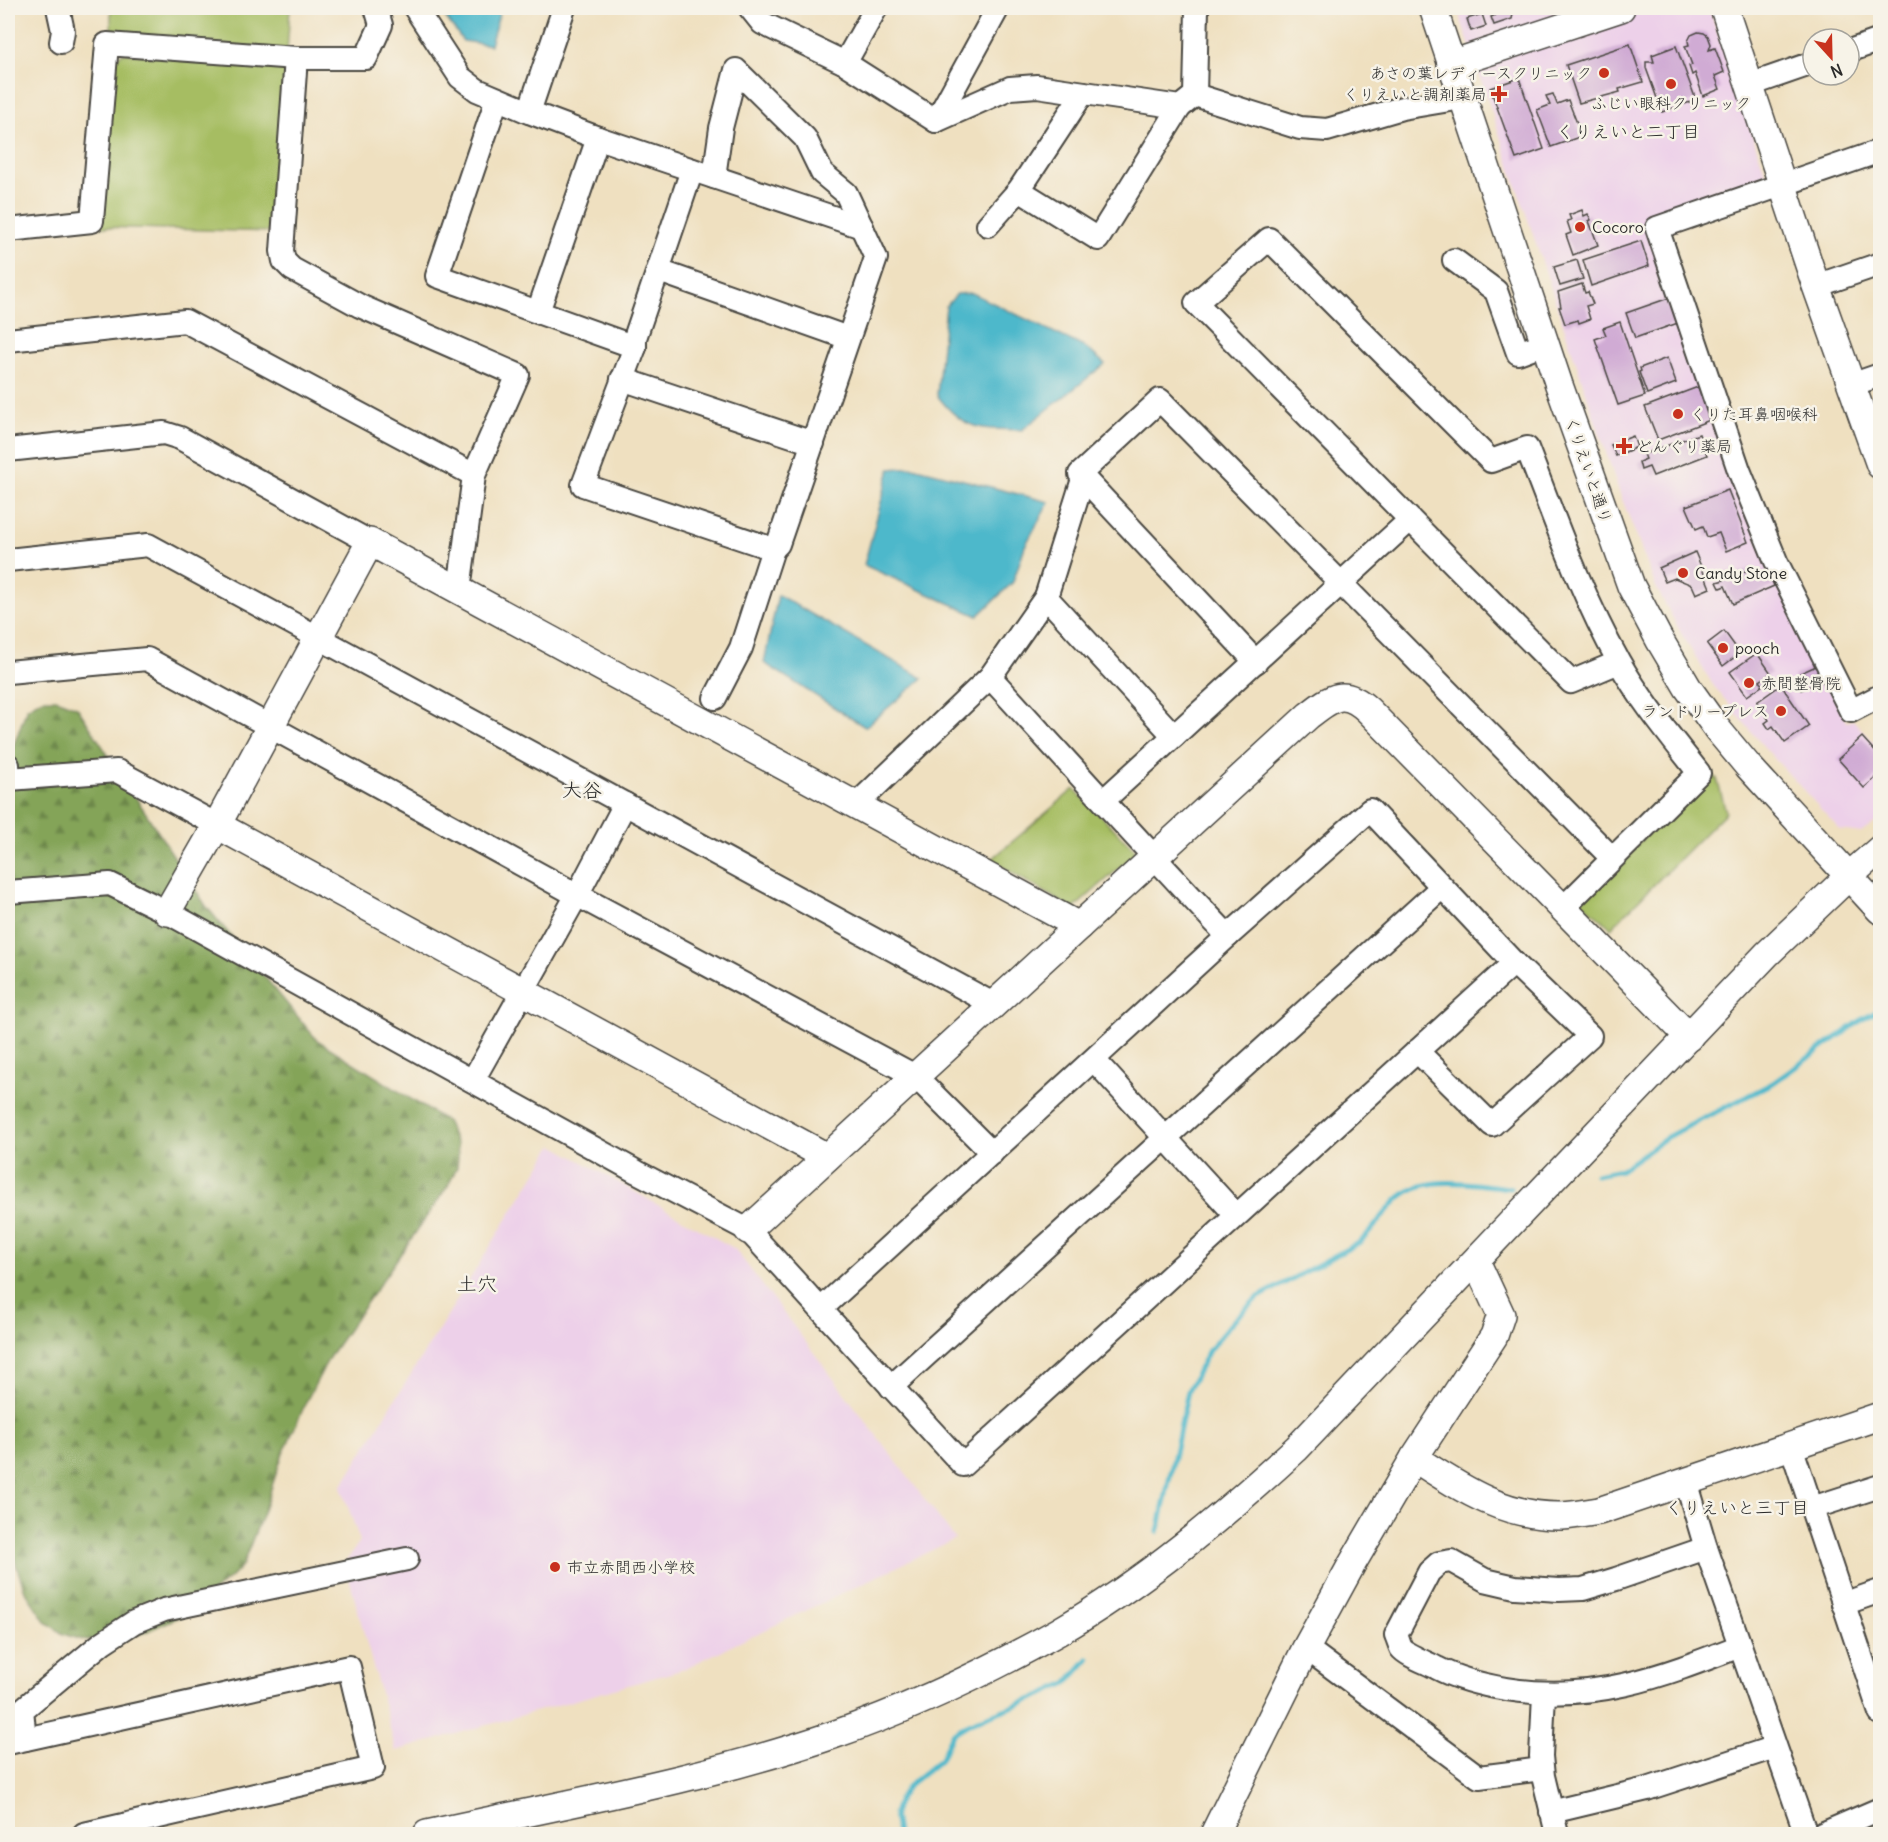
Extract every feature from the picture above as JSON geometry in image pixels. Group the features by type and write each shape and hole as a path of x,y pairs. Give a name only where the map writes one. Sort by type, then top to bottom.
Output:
{"street":[{"path":"58,8 63,31 61,42"},
{"path":"8,230 92,221 107,44 296,58 366,58 381,25 376,8"},
{"path":"415,8 460,77 477,90 598,138 862,227"},
{"path":"530,112 564,8"},
{"path":"750,8 762,23 845,63 936,121"},
{"path":"845,63 876,8"},
{"path":"936,121 998,8"},
{"path":"1019,190 1098,239 1188,101 1197,8"},
{"name":"くりえいと通り","path":"1433,8 1545,344 1631,586 1688,688 1726,739 1748,766 1881,910"},
{"path":"1451,64 1621,8"},
{"path":"1724,8 1816,286 1881,465"},
{"path":"1861,47 1881,40"},
{"path":"296,58 282,251 284,261 292,270 360,306 518,375 474,475 459,590"},
{"path":"1749,84 1801,67"},
{"path":"714,177 721,128 736,70 805,138 822,172 846,193 876,258 778,544 773,549 741,648 715,698"},
{"path":"936,121 1010,88 1036,86 1083,93 1188,101 1300,128 1327,130 1402,108 1462,98"},
{"path":"988,225 1019,190 1083,93"},
{"path":"497,99 437,276 635,347"},
{"path":"538,312 598,138"},
{"path":"1881,151 1657,228 1739,470 1776,561 1851,711 1881,696"},
{"path":"692,170 635,338 635,347 583,485 773,549"},
{"path":"1562,909 1699,773 1649,709 1619,662 1581,586 1527,448 1491,461 1269,239 1196,303 1571,682 1619,662"},
{"path":"1454,260 1496,291 1518,353 1545,344"},
{"path":"1816,286 1881,264"},
{"path":"659,272 848,338"},
{"path":"8,340 186,321 474,475"},
{"path":"1851,385 1881,375"},
{"path":"622,379 813,443"},
{"path":"1256,662 1080,474 1160,400 1612,858"},
{"path":"8,450 164,433 180,438 1079,926"},
{"path":"855,806 990,677 1046,597 1083,479"},
{"path":"1104,800 1410,520"},
{"path":"167,912 217,825 370,542"},
{"path":"8,560 148,545 993,1004"},
{"path":"1046,597 1174,736"},
{"path":"8,672 147,659 577,895 915,1076 992,1152"},
{"path":"990,677 1228,936"},
{"path":"748,1230 1308,716 1328,701 1342,696 1358,700 1689,1036"},
{"path":"8,765 9,779 117,771 827,1157"},
{"path":"472,1080 577,895 625,804"},
{"path":"821,1309 1228,936 1370,810 1514,963 1590,1036 1492,1125 1417,1051"},
{"path":"427,1834 717,1769 833,1735 882,1717 970,1678 1059,1631 1152,1569 1245,1496 1297,1448 1767,954 1850,875 1881,849"},
{"path":"8,892 110,884 167,912 637,1172 748,1230 963,1465 1514,963"},
{"path":"891,1387 1442,887"},
{"path":"1094,1060 1236,1215"},
{"path":"1214,1834 1306,1648 1352,1564 1414,1458 1494,1336 1501,1315 1476,1261"},
{"path":"1414,1458 1472,1495 1501,1506 1534,1514 1562,1516 1599,1511 1881,1416"},
{"path":"1791,1446 1879,1704"},
{"path":"1686,1481 1706,1548 1806,1834"},
{"path":"1812,1508 1881,1486"},
{"path":"1706,1548 1583,1589 1515,1587 1485,1580 1450,1561 1438,1563 1429,1572 1396,1635 1402,1650 1448,1674 1486,1686 1544,1694 1576,1693 1628,1685 1740,1646"},
{"path":"84,1834 373,1768 349,1667 16,1741 22,1710 102,1643 134,1622 164,1610 407,1559"},
{"path":"1844,1604 1881,1591"},
{"path":"1306,1648 1479,1777 1542,1769"},
{"path":"1544,1694 1542,1769 1557,1834"},
{"path":"1551,1812 1647,1789 1775,1747"},
{"path":"1822,1834 1881,1809"}],"shaded area":[{"path":"1457,8 1709,8 1766,175 1763,182 1647,223 1729,463 1766,558 1847,722 1853,720 1880,749 1880,819 1861,833 1840,830 1765,748 1713,685 1656,587 1619,491"},
{"path":"553,1145 735,1249 955,1539 681,1670 396,1751 345,1563 360,1541 341,1487"}],"green space":[{"path":"111,8 290,8 287,52 111,34"},
{"path":"123,53 283,68 287,76 274,232 100,227 115,58"},
{"path":"42,699 56,699 77,707 206,906 317,1040 446,1121 457,1145 458,1157 457,1167 448,1186 331,1354 282,1456 242,1566 185,1614 129,1637 87,1641 63,1634 45,1621 25,1591 8,1541 8,762 27,708"},
{"path":"1709,772 1717,779 1726,812 1611,928 1581,901"},
{"path":"1074,789 1137,852 1073,909 991,860"}],"water":[{"path":"439,8 501,8 490,45 463,41"},
{"path":"972,293 1086,348 1105,364 1022,430 983,428 964,422 937,395 946,306 957,294"},
{"path":"913,467 1049,502 1025,546 1013,582 978,616 864,565 890,469"},
{"path":"778,595 923,678 865,727 764,663"}],"building":[{"path":"1510,8 1513,14 1512,19 1494,25 1491,17"},
{"path":"1482,14 1486,26 1471,31 1467,19"},
{"path":"1698,32 1708,36 1711,44 1709,50 1715,48 1724,72 1715,76 1720,89 1703,96 1695,73 1692,75 1689,66 1692,65 1685,46 1689,45 1691,35"},
{"name":"あさの葉レディースクリニック","path":"1630,44 1643,82 1619,89 1620,92 1579,103 1566,65"},
{"name":"ふじい眼科クリニック","path":"1676,46 1696,100 1662,112 1646,68 1646,62 1654,62 1652,55"},
{"path":"1519,78 1544,149 1516,159 1490,88"},
{"path":"1553,94 1557,104 1568,100 1582,136 1551,147 1537,110 1550,105 1546,96"},
{"name":"Cocoro","path":"1582,210 1584,216 1588,214 1591,220 1589,221 1598,245 1573,255 1566,235 1571,233 1567,221 1571,220 1569,215"},
{"path":"1641,241 1649,266 1591,286 1583,260"},
{"path":"1577,260 1583,279 1560,286 1554,267"},
{"path":"1582,284 1593,304 1586,306 1590,319 1565,324 1559,307 1561,307 1558,292"},
{"path":"1669,298 1678,323 1635,338 1626,313"},
{"path":"1620,322 1645,396 1618,405 1595,339 1606,335 1603,328"},
{"path":"1667,358 1676,383 1647,394 1639,372 1640,368"},
{"name":"くりた耳鼻咽喉科","path":"1698,387 1710,420 1658,440 1645,407"},
{"path":"1699,434 1707,455 1653,476 1649,467 1641,470 1639,462 1646,459 1644,454"},
{"name":"どんぐり薬局","path":"1633,436 1637,447 1616,456 1611,445"},
{"path":"1728,490 1748,542 1726,551 1719,533 1707,537 1703,526 1696,529 1686,506"},
{"name":"Candy Stone","path":"1695,552 1710,588 1696,594 1692,585 1675,578 1665,582 1659,568"},
{"path":"1752,568 1755,575 1767,570 1774,586 1733,604 1725,586 1720,588 1717,582 1724,580 1722,575 1731,571 1733,577"},
{"name":"pooch","path":"1724,631 1740,653 1723,666 1707,644"},
{"path":"1757,653 1771,673 1760,681 1763,685 1747,696 1730,672"},
{"path":"1816,666 1823,680 1801,690 1794,676"},
{"name":"ランドリープレス","path":"1781,685 1809,726 1785,743 1773,726 1769,729 1765,723 1769,720 1757,702"},
{"path":"1862,737 1880,757 1880,774 1864,788 1838,759"}],"waterway":[{"path":"1596,1175 1621,1170 1667,1137 1773,1083 1863,1019 1880,1010"},
{"path":"1158,1532 1188,1391 1209,1350 1233,1321 1257,1298 1360,1242 1397,1200 1408,1191 1436,1183 1451,1182 1511,1188"},
{"path":"897,1834 894,1814 899,1799 908,1786 941,1759 952,1734 970,1723 1067,1683 1088,1659"}],"place":[{"name":"あさの葉レディースクリニック","path":"1604,73"},
{"name":"ふじい眼科クリニック","path":"1671,84"},
{"name":"くりえいと調剤薬局","path":"1499,94"},
{"name":"Cocoro","path":"1580,227"},
{"name":"くりた耳鼻咽喉科","path":"1678,414"},
{"name":"どんぐり薬局","path":"1624,446"},
{"name":"Candy Stone","path":"1683,573"},
{"name":"pooch","path":"1723,648"},
{"name":"赤間整骨院","path":"1749,683"},
{"name":"ランドリープレス","path":"1781,711"},
{"name":"市立赤間西小学校","path":"555,1567"}],"district":[{"name":"くりえいと二丁目","path":"1628,132"},
{"name":"大谷","path":"582,790"},
{"name":"土穴","path":"477,1284"},
{"name":"くりえいと三丁目","path":"1737,1508"}]}
